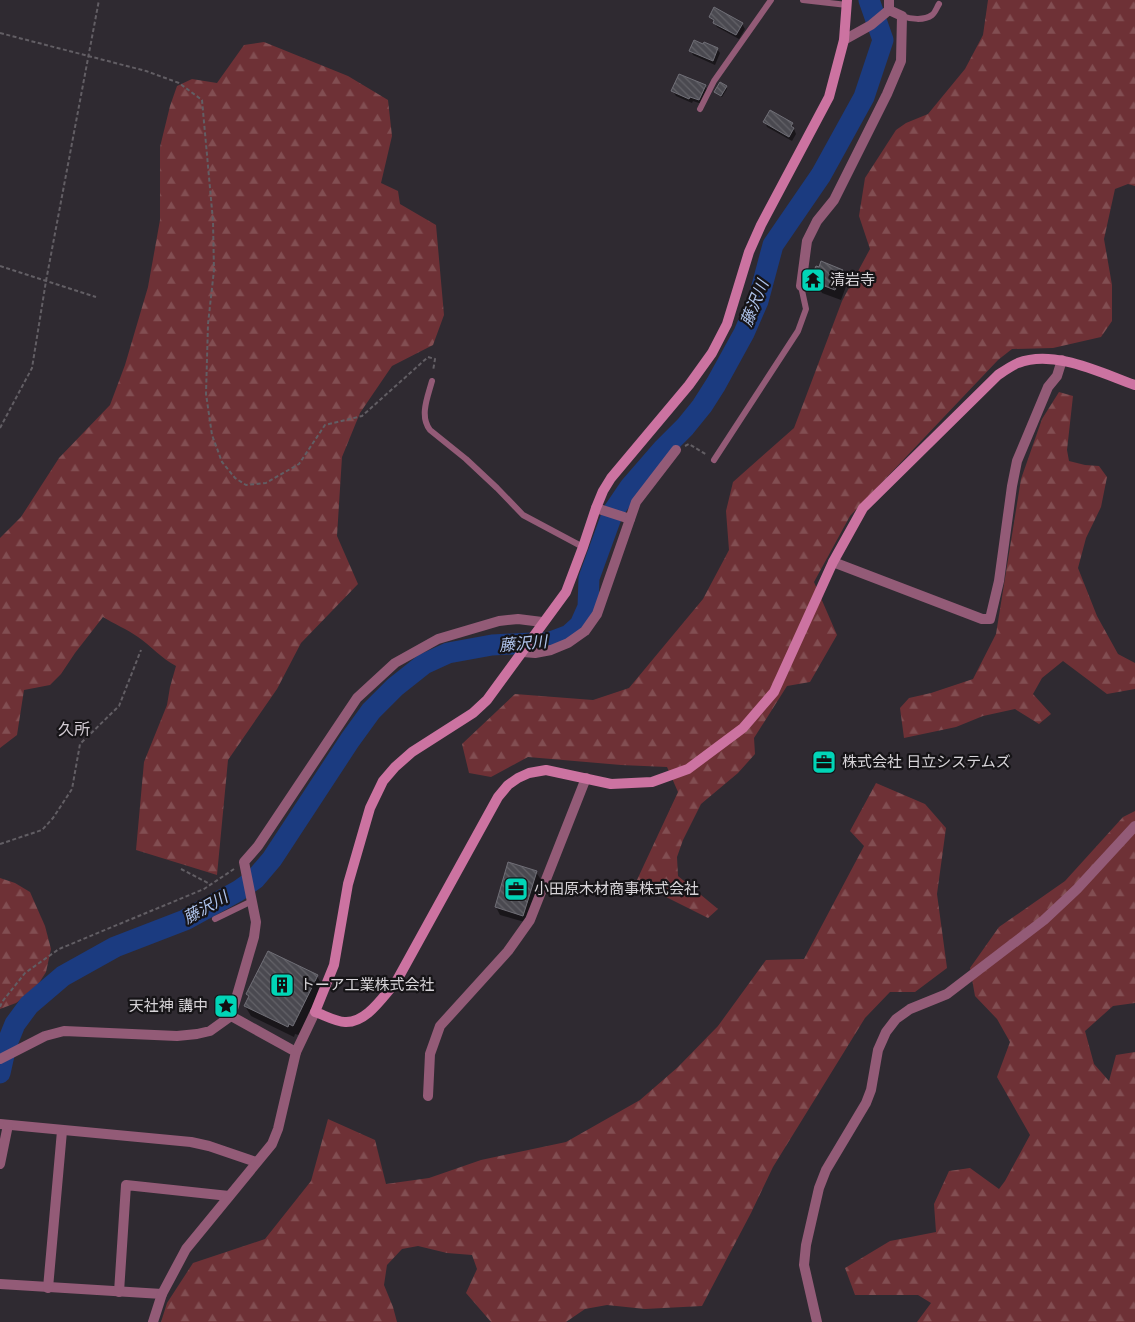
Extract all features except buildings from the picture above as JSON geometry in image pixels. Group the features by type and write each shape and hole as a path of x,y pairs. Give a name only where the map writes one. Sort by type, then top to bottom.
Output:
{"street":[{"path":"153,1322 162,1294 186,1249 272,1144 278,1128 296,1052 334,965 348,884 370,808 383,782 395,767 412,752 473,712 487,700 566,592 600,509 603,490 689,385 712,353 729,317 749,252 757,234 829,97 844,40 847,3"},
{"path":"801,286 807,241 817,222 834,200 887,94 901,61 902,16 888,8 871,25 844,40"},
{"path":"315,1012 344,1023 358,1020 396,982 498,797 508,785 529,773 546,770 611,784 652,782 688,769 743,728 774,692 833,562 863,508 998,375 1018,363 1040,358 1062,360 1135,385"},
{"path":"833,562 982,619 990,619 999,581 1017,461 1048,388 1057,376 1062,360"},
{"path":"523,652 535,653 550,650 568,643 585,631 598,614 628,519 636,502 676,450"},
{"path":"600,509 628,519"},
{"path":"0,1059 45,1036 64,1031 178,1036 210,1031 231,1016 254,937 256,922 244,862 258,846 357,698 395,662 438,639 490,624 518,619 545,619"},
{"path":"428,1096 430,1054 440,1026 508,952 530,920 586,778"},
{"path":"817,1322 804,1265 806,1246 819,1188 826,1170 866,1103 871,1090 878,1050 886,1032 896,1019 910,1010 947,994 1044,920 1077,889 1135,826"},
{"path":"231,1016 296,1052"},
{"path":"0,1164 3,1124 191,1142 256,1162"},
{"path":"48,1288 62,1131"},
{"path":"119,1292 126,1185 229,1196"},
{"path":"0,1284 162,1294"}],"lane":[{"path":"700,109 714,81 771,0"},
{"path":"803,0 847,3"},
{"path":"902,16 922,19 932,15 939,4"},
{"path":"714,460 798,331 806,309 801,286"},
{"path":"432,381 424,413 426,425 430,430 466,459 523,516 583,547"},
{"path":"215,919 252,901"}],"path":[{"path":"0,428 32,368 46,281 99,0"},
{"path":"0,34 146,71 179,83 202,100 213,221 214,270 208,324 206,394 212,435 222,462 235,478 246,485 266,483 299,464 325,425 362,416 428,357 435,359 432,381"},
{"path":"0,266 96,297"},
{"path":"689,444 704,454"},
{"path":"0,844 42,830 54,818 72,789 80,744 118,706 141,650"},
{"path":"0,1007 25,973 59,949 204,889 244,862"},
{"path":"181,869 210,884"}],"green space":[{"path":"988,0 1135,0 1135,186 1128,184 1115,189 1104,239 1112,285 1112,321 1101,337 1053,348 1012,349 998,360 850,516 814,582 837,635 810,682 787,686 754,738 755,754 738,773 701,804 683,840 677,857 678,876 718,909 708,918 636,882 678,792 667,767 528,757 491,777 469,773 462,744 515,694 593,700 629,688 703,599 729,550 726,511 733,482 794,428 842,301 870,249 859,216 865,178 896,130 906,123 928,114 965,69 983,35"},
{"path":"264,42 348,76 388,100 392,136 381,183 398,191 400,204 436,225 444,315 433,345 392,366 360,413 342,457 337,536 358,584 301,643 277,689 228,760 217,875 136,850 144,762 167,705 176,666 129,631 103,617 61,674 50,685 24,690 17,735 0,748 0,538 21,517 59,458 110,405 125,365 148,287 160,220 160,147 177,86 192,79 217,83 244,45"},
{"path":"1059,392 1073,396 1067,450 1069,461 1099,466 1107,477 1101,507 1086,538 1078,568 1097,616 1118,654 1135,663 1135,689 1107,694 1063,661 1042,678 1033,694 1051,714 1039,724 1015,709 983,716 956,727 904,738 900,708 909,698 973,679 996,634 1021,479 1042,419"},
{"path":"876,783 925,804 946,828 937,894 947,968 915,992 890,992 865,1018 773,1167 702,1306 645,1309 607,1305 585,1309 566,1322 491,1322 466,1293 477,1269 472,1255 447,1253 418,1246 402,1249 387,1265 384,1285 397,1322 161,1322 167,1303 193,1263 265,1239 311,1181 328,1119 375,1140 386,1184 429,1178 481,1160 566,1142 640,1100 678,1067 718,1026 766,960 804,959 864,846 850,831"},
{"path":"1135,811 1135,1003 1113,1006 1085,1031 1094,1064 1109,1081 1116,1055 1135,1052 1135,1322 917,1322 931,1303 918,1295 855,1295 845,1268 890,1241 936,1232 934,1204 949,1171 970,1168 999,1189 1005,1181 1030,1135 997,1077 1010,1042 997,1019 975,996 970,968 999,927 1065,881 1123,817"},
{"path":"0,878 15,883 30,892 45,926 51,949 46,972 34,991 16,1003 0,1009"}],"waterway":[{"name":"藤沢川","path":"0,1073 6,1046 15,1024 29,1005 63,976 115,947 185,920 238,891 255,879 272,859 371,711 395,687 424,664 448,653 492,645 548,643 569,635 580,625 588,607 589,578 613,512 630,487 702,406 716,384 744,333 758,301 773,245 821,175 864,97 883,40 869,0"}],"place":[{"name":"清岩寺","path":"813,280"},
{"name":"株式会社 日立システムズ","path":"824,762"},
{"name":"小田原木材商事株式会社","path":"516,889"},
{"name":"トーア工業株式会社","path":"282,985"},
{"name":"天社神 講中","path":"226,1006"}],"district":[{"name":"久所","path":"74,729"}]}
